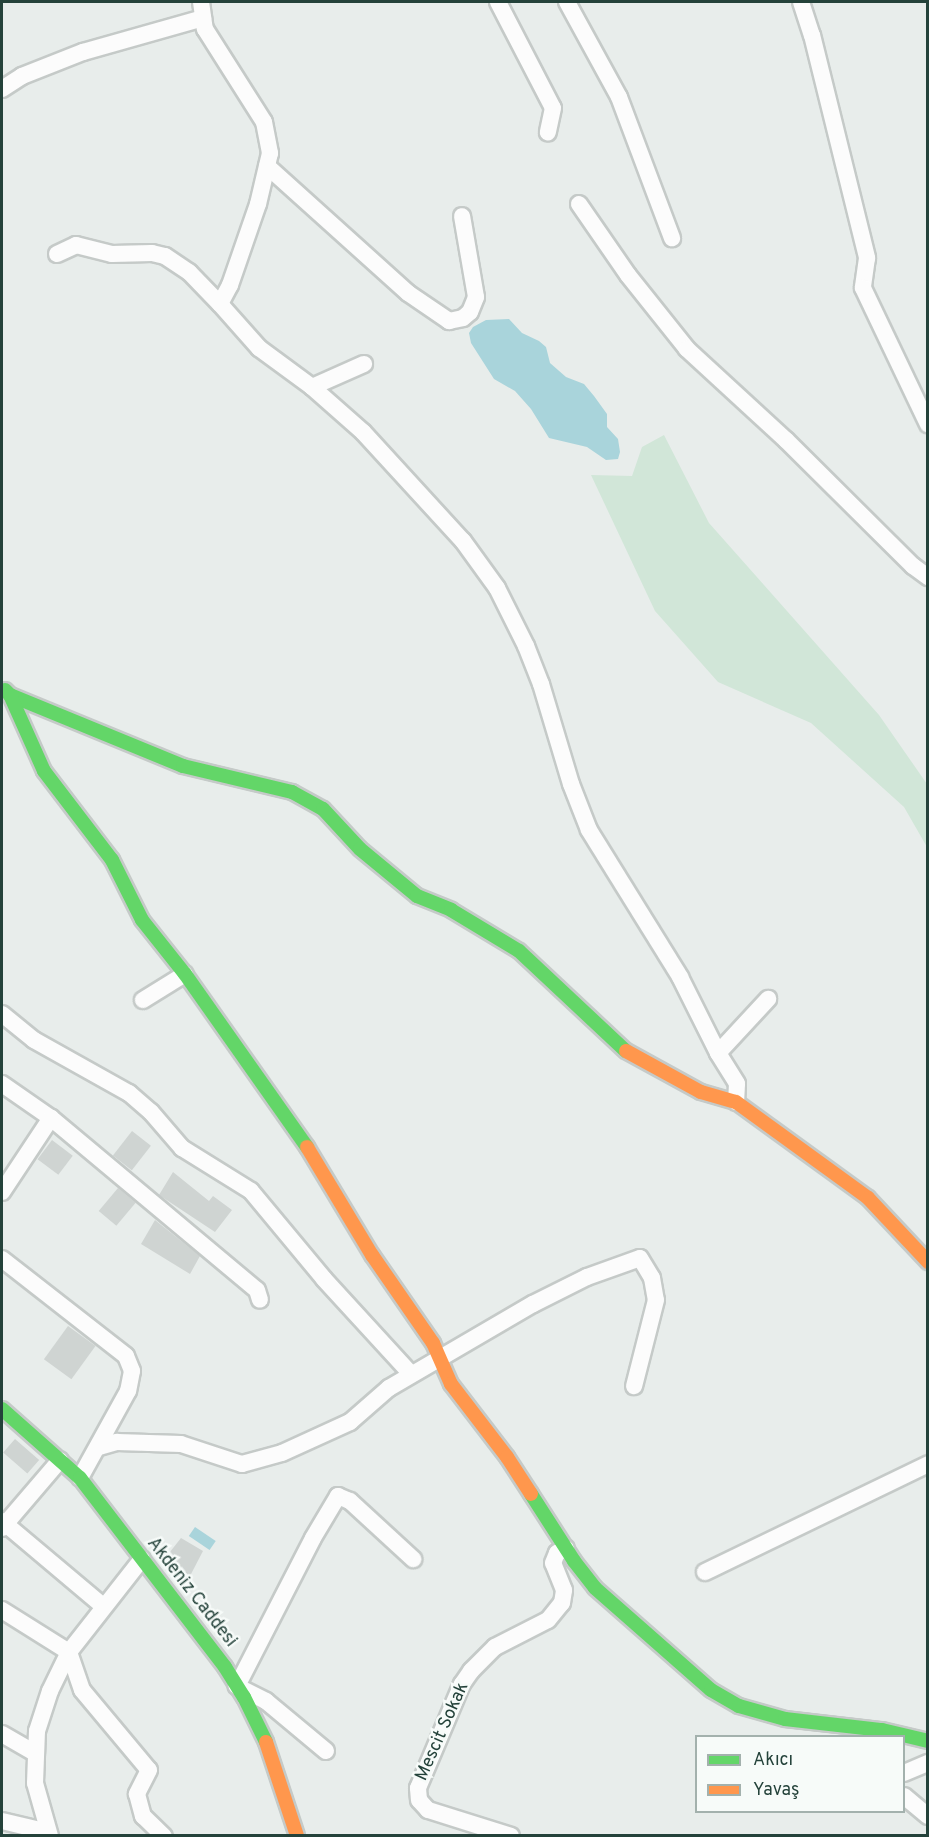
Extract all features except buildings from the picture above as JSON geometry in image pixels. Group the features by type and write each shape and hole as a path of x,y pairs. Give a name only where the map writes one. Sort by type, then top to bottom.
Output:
{"street":[{"path":"498,2 553,108 548,132"},
{"path":"567,2 619,97 672,238"},
{"path":"801,2 812,35 867,258 862,288 927,424"},
{"path":"2,89 22,76 202,10 205,29 264,122 270,153 258,204 230,285 220,304"},
{"path":"267,166 408,293 449,321 463,318 470,312 477,297 462,216"},
{"path":"579,204 628,275 687,349 786,440 913,566 927,577"},
{"path":"57,254 76,245 112,254 152,253 165,256 189,272 259,348 341,411 464,541 497,588 526,646 541,684 571,784 589,830 665,951 718,1053 738,1084 736,1102"},
{"path":"312,387 364,364"},
{"path":"6,691 44,771 112,860 142,920 185,974 307,1147 372,1255 433,1343 451,1384 507,1457 566,1548 608,1602 704,1685 725,1699 754,1711 785,1719 882,1730 902,1735"},
{"path":"6,691 183,765 292,792 323,809 360,849 417,896 451,910 519,951 577,1002 626,1051 701,1092 736,1102 868,1198 927,1262"},
{"path":"143,1000 185,974"},
{"path":"718,1053 768,999"},
{"path":"4,1023 129,1093 151,1113 182,1148 251,1191 324,1279 411,1374"},
{"path":"2,1084 51,1118 257,1290 260,1300"},
{"path":"2,1192 51,1118"},
{"path":"99,1447 117,1442 181,1444 242,1464 282,1453 350,1422 389,1388 411,1374 586,1277 640,1258 652,1278 656,1300 634,1386"},
{"path":"2,1259 126,1356 132,1371 128,1391 80,1478"},
{"name":"Akdeniz Caddesi","path":"2,1409 80,1478 237,1686 266,1742 297,1836"},
{"path":"60,1460 3,1524 104,1607"},
{"path":"705,1572 927,1464"},
{"path":"326,1751 266,1701 237,1686 313,1538 338,1496 350,1501 413,1559"},
{"name":"Mescit Sokak","path":"511,1836 428,1810 419,1800 418,1788 462,1684 471,1671 495,1647 541,1625 562,1604 564,1590 553,1563 557,1553 566,1548"},
{"path":"49,1834 35,1783 37,1731 50,1691 69,1652 142,1559"},
{"path":"2,1610 69,1652 82,1690 149,1770 137,1794 143,1816 164,1836"},
{"path":"2,1734 36,1754"},
{"path":"905,1736 927,1741"},
{"path":"905,1772 927,1763"},
{"path":"905,1798 927,1816"},
{"path":"2,1821 49,1834"}],"green space":[{"path":"664,435 709,523 879,715 927,784 927,847 904,807 811,723 718,682 655,611 591,475 632,476 642,447"}],"water":[{"path":"509,319 522,333 546,347 550,363 566,377 584,384 594,396 607,414 607,427 618,439 620,452 618,459 606,460 587,447 549,438 531,409 515,391 494,379 471,343 469,333 473,327 486,320"},
{"path":"195,1527 216,1541 210,1550 189,1536"}],"traffic: fast":[{"path":"5,690 10,695 183,766 292,792 323,809 360,849 417,896 451,910 519,951 626,1051"},
{"path":"10,695 44,771 112,860 142,920 185,974 307,1147"},
{"path":"2,1409 80,1478 225,1667 244,1697 266,1742"},
{"path":"531,1494 574,1561 595,1588 711,1690 739,1706 785,1719 882,1730 903,1735"},
{"path":"905,1736 928,1741"}],"traffic: slow":[{"path":"626,1051 701,1092 736,1102 868,1198 928,1262"},
{"path":"307,1147 372,1255 433,1343 451,1384 507,1457 531,1494"},
{"path":"266,1742 297,1836"}]}
